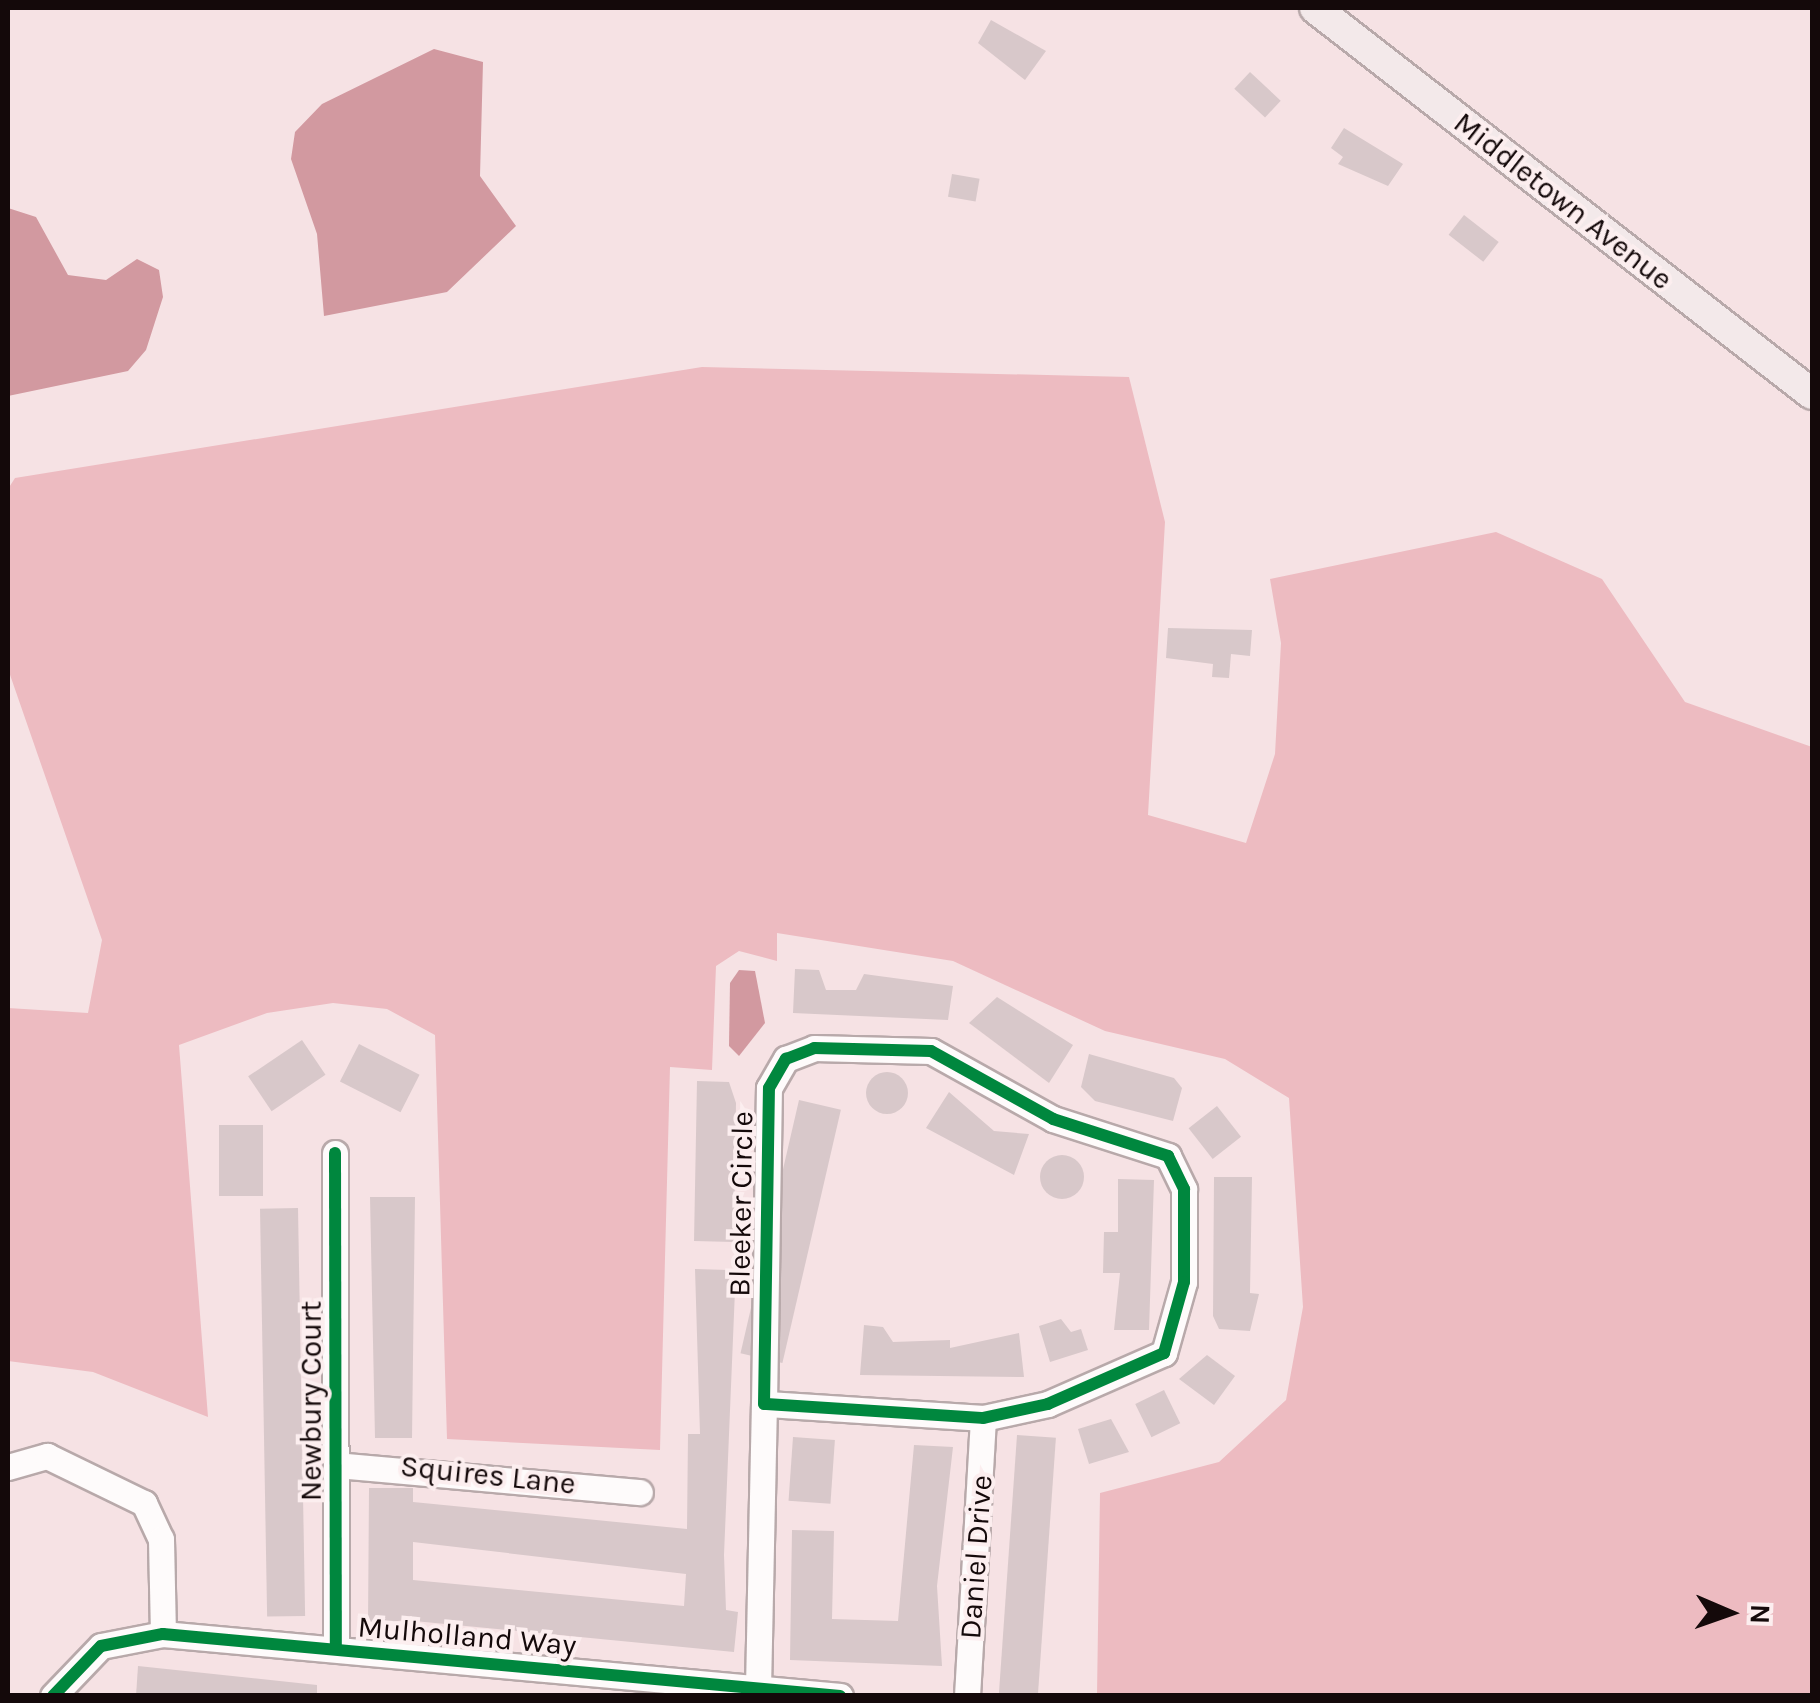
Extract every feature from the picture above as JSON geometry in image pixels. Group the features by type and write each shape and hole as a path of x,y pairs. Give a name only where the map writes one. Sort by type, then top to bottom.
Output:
{"main road":[{"name":"Middletown Avenue","path":"1314,8 1812,394"}],"street":[{"name":"Bleeker Circle","path":"758,1688 764,1404 772,1078 804,1050 914,1048 945,1055 1053,1120 1153,1148 1176,1167 1184,1189 1182,1304 1164,1353 1048,1404 983,1418 764,1404"},
{"name":"Newbury Court","path":"335,1152 336,1649"},
{"name":"Daniel Drive","path":"966,1696 983,1418"},
{"path":"8,1467 47,1456 144,1503 161,1539 163,1634"},
{"name":"Squires Lane","path":"336,1465 640,1492"},
{"name":"Mulholland Way","path":"53,1696 101,1646 163,1634 840,1696"}],"shaded area":[{"path":"434,49 483,62 480,176 516,226 447,292 324,316 317,234 291,159 295,132 322,104"},
{"path":"8,208 36,217 68,275 106,280 137,259 159,270 163,297 146,350 128,371 8,396"},
{"path":"702,367 1129,377 1165,522 1148,815 1246,843 1275,754 1281,643 1270,579 1496,532 1602,579 1685,702 1812,747 1812,1695 1097,1695 1100,1493 1219,1462 1286,1400 1303,1307 1289,1098 1225,1059 1105,1031 953,961 777,933 777,961 739,951 716,966 712,1070 670,1067 660,1450 447,1439 435,1035 387,1009 333,1003 267,1013 179,1045 208,1417 93,1372 8,1361 8,1008 88,1013 102,940 8,669 8,489 15,478"},
{"path":"739,970 755,971 765,1023 739,1056 729,1046 730,983"}],"building":[{"path":"991,20 1046,51 1025,80 978,43"},
{"path":"1250,72 1281,101 1265,117 1234,89"},
{"path":"1344,128 1403,164 1388,186 1338,164 1343,157 1331,148"},
{"path":"952,174 980,179 976,202 948,197"},
{"path":"1464,215 1499,242 1483,262 1449,235"},
{"path":"1168,628 1252,630 1250,656 1231,654 1229,678 1212,677 1213,664 1166,658"},
{"path":"795,969 819,970 826,990 856,990 864,974 953,986 948,1020 793,1013"},
{"path":"997,997 1073,1045 1049,1083 969,1023"},
{"path":"302,1040 325,1075 272,1111 248,1076"},
{"path":"359,1044 420,1075 401,1112 340,1081"},
{"path":"1089,1054 1174,1078 1182,1088 1173,1121 1095,1101 1081,1087"},
{"path":"887,1072 902,1078 908,1093 902,1108 887,1114 872,1108 866,1093 872,1078"},
{"path":"697,1081 729,1082 736,1103 734,1242 694,1241"},
{"path":"949,1092 994,1131 1029,1134 1014,1175 926,1128"},
{"path":"799,1100 841,1110 782,1363 741,1353"},
{"path":"1217,1106 1241,1137 1213,1159 1189,1128"},
{"path":"219,1125 263,1125 263,1196 219,1196"},
{"path":"1062,1155 1078,1161 1084,1177 1078,1193 1062,1199 1046,1193 1040,1177 1046,1161"},
{"path":"1214,1177 1252,1177 1250,1293 1259,1294 1250,1331 1219,1329 1213,1316"},
{"path":"1118,1179 1154,1180 1149,1330 1114,1330 1120,1273 1103,1273 1104,1232 1118,1232"},
{"path":"370,1197 415,1197 412,1438 375,1438"},
{"path":"298,1208 305,1616 267,1617 260,1209"},
{"path":"695,1269 728,1270 735,1290 724,1555 726,1610 738,1612 734,1652 404,1620 368,1626 369,1488 413,1488 413,1502 687,1529 688,1434 700,1434","holes":["413,1542 686,1574 684,1606 413,1580"]},
{"path":"1061,1319 1071,1332 1081,1329 1088,1350 1050,1362 1039,1326"},
{"path":"864,1325 883,1327 893,1342 950,1340 950,1348 1019,1333 1024,1377 860,1375"},
{"path":"1207,1355 1235,1376 1214,1405 1179,1379"},
{"path":"1164,1390 1180,1423 1151,1437 1135,1404"},
{"path":"1111,1419 1129,1452 1089,1464 1078,1429"},
{"path":"1017,1435 1056,1438 1038,1696 999,1695"},
{"path":"793,1437 835,1440 830,1504 789,1501"},
{"path":"914,1445 953,1447 937,1586 942,1666 790,1660 792,1530 834,1531 832,1619 898,1621"},
{"path":"138,1666 317,1685 317,1696 136,1696"}],"cycle path":[{"path":"814,1048 931,1051 1053,1119 1168,1156 1184,1189 1184,1282 1164,1353 1048,1404 983,1418 764,1404 769,1088 786,1059 814,1048"},
{"path":"335,1153 336,1649"},
{"path":"53,1696 101,1646 163,1634 840,1696"}]}
